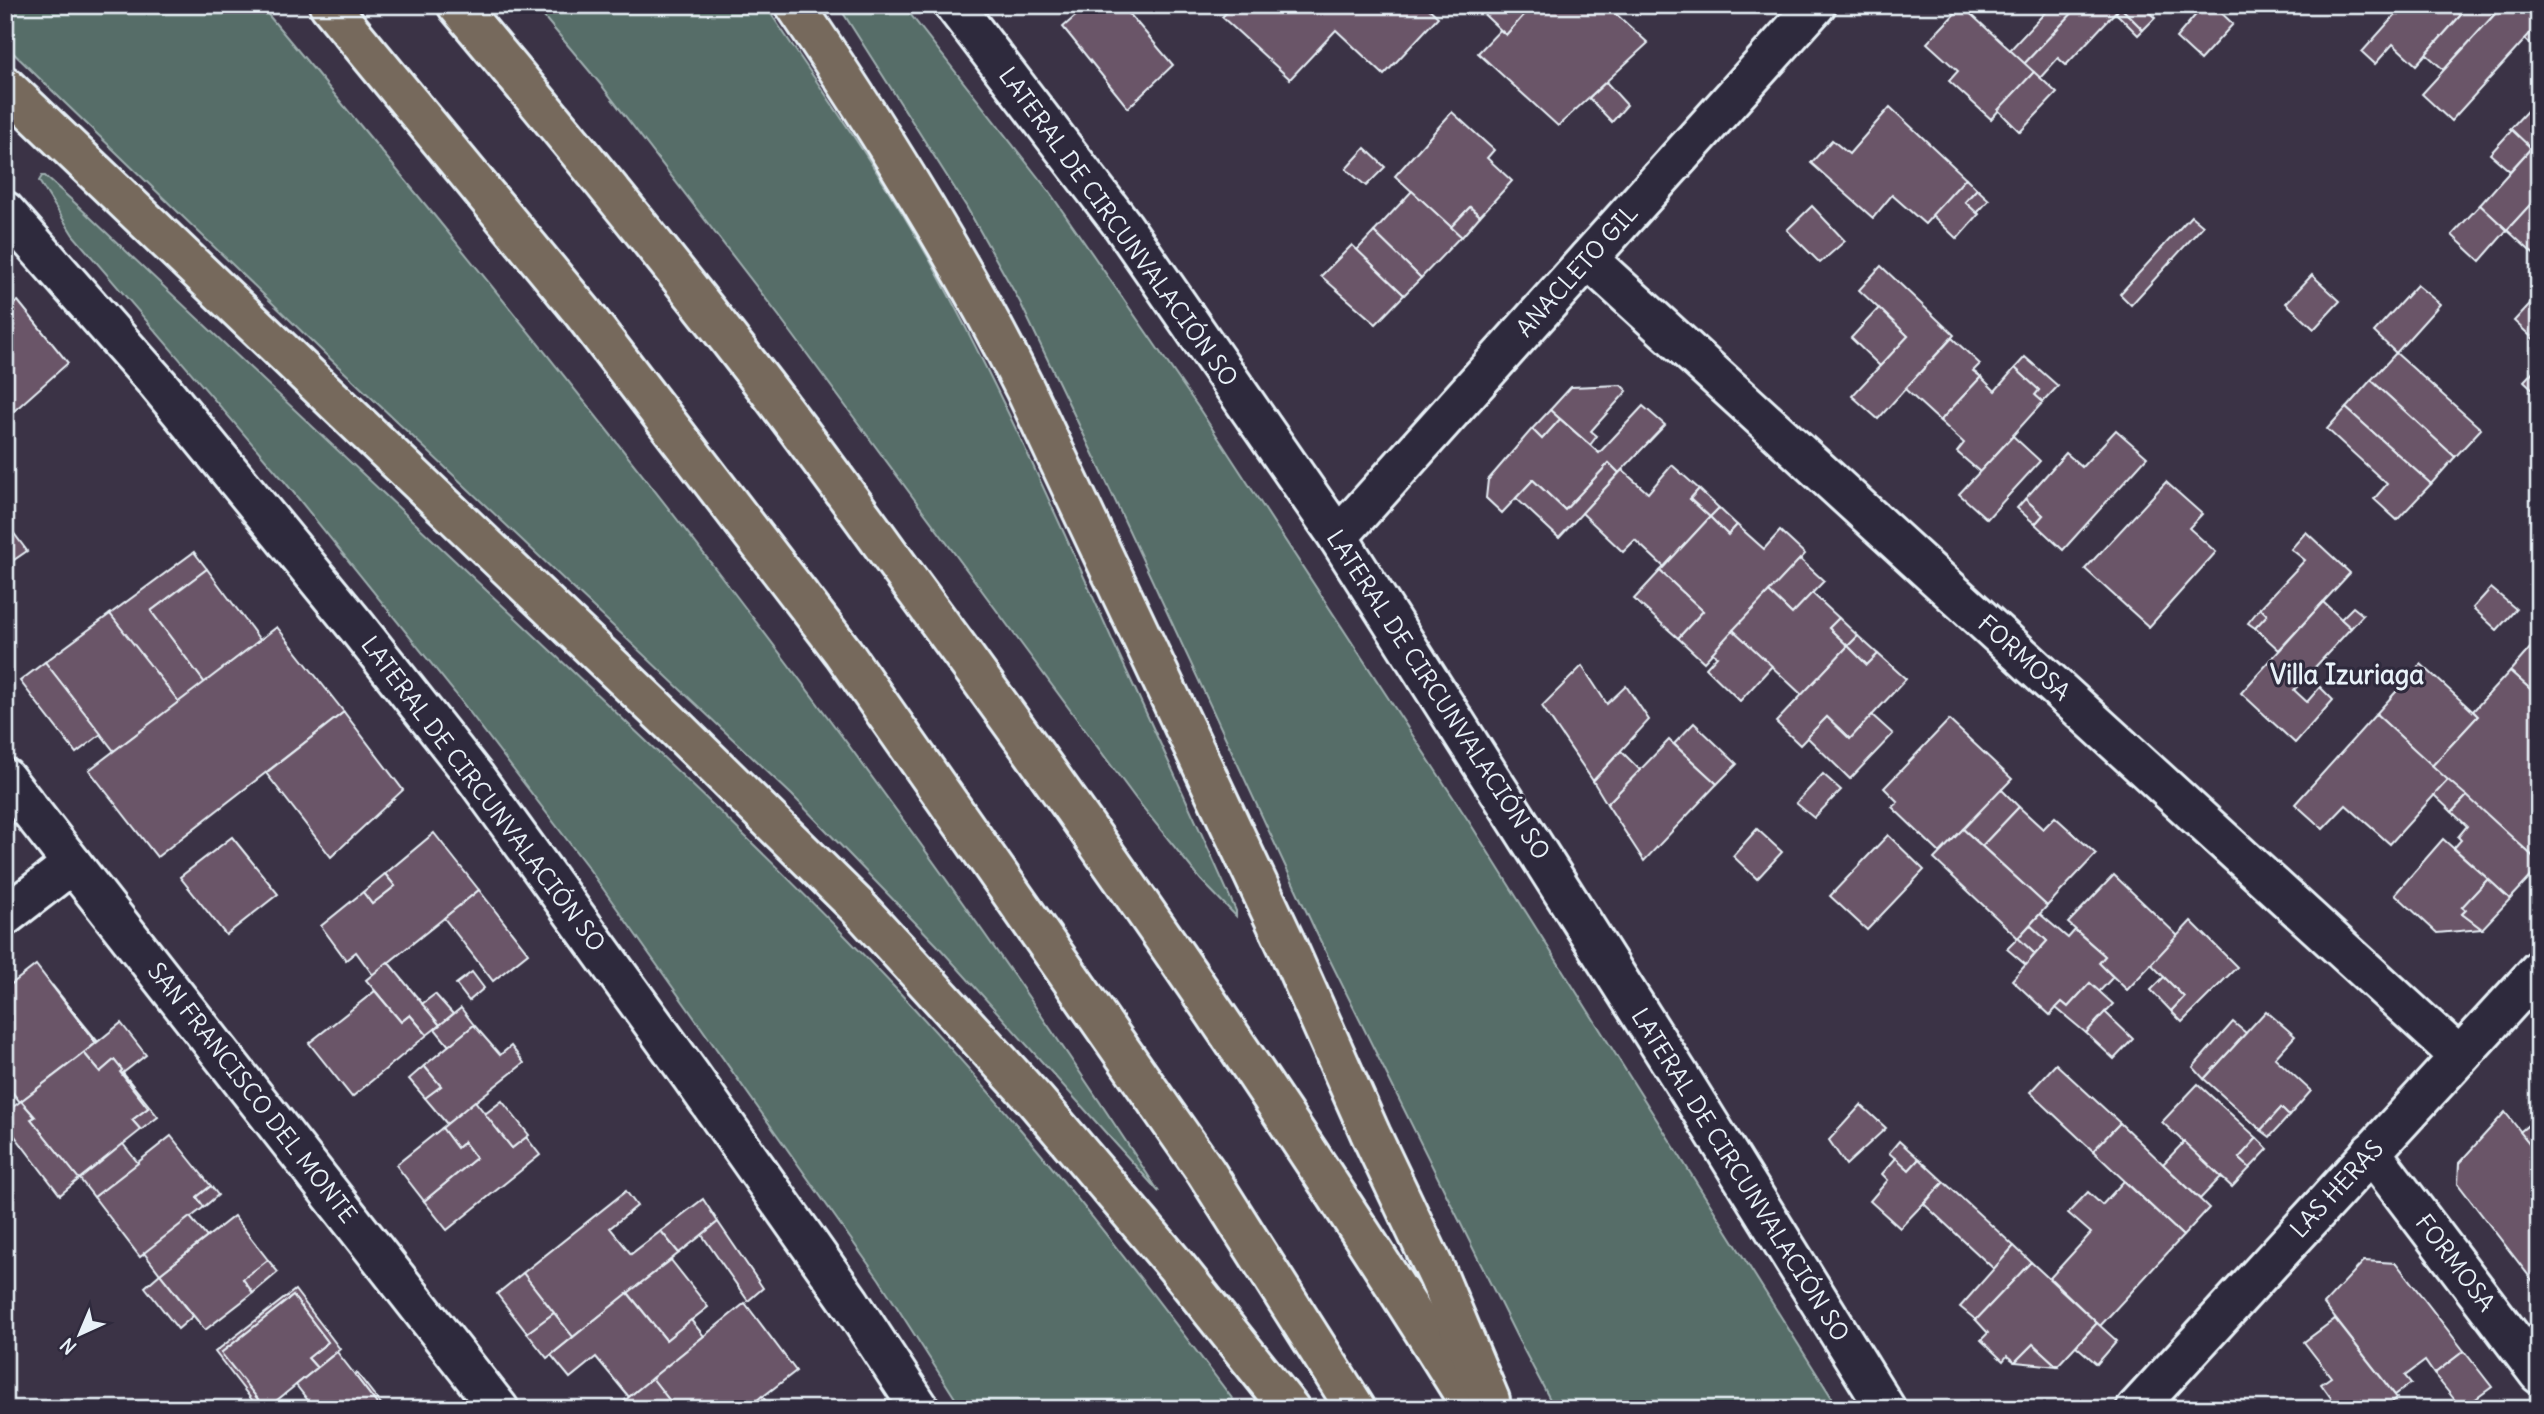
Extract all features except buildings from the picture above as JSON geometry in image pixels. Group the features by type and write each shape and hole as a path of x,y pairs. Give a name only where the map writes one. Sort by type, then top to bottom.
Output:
{"highway":[{"path":"330,5 583,313 843,652 1206,1172 1356,1409"},
{"path":"457,5 653,243 751,367 1042,762 1184,965 1316,1162 1473,1409"},
{"path":"795,5 899,164 981,302 1019,376 1288,948 1371,1135 1438,1276 1493,1409"},
{"path":"5,86 671,723 857,906 1035,1100 1175,1265 1290,1409"}],"street":[{"name":"LATERAL DE CIRCUNVALACIÓN SO","path":"954,5 1123,226 1338,537 1684,1083 1886,1409"},
{"name":"ANACLETO GIL","path":"1338,537 1816,5"},
{"name":"LATERAL DE CIRCUNVALACIÓN SO","path":"5,211 158,384 356,626 475,777 691,1076 850,1302 920,1409"},
{"name":"FORMOSA","path":"1588,259 2459,1056"},
{"name":"SAN FRANCISCO DEL MONTE","path":"5,778 499,1409"},
{"path":"5,916 72,864"},
{"name":"LAS HERAS","path":"2136,1409 2539,970"},
{"name":"FORMOSA","path":"2371,1152 2539,1374"}],"green space":[{"path":"5,5 260,5 497,293 728,585 949,884 1056,1037 1159,1192 937,945 792,795 322,351 5,45"},
{"path":"534,5 765,5 893,198 957,311 1050,501 1236,916 1201,880 1136,799 779,316 602,86"},
{"path":"838,5 903,5 1048,190 1198,407 1468,820 1839,1409 1555,1409 1315,930 1020,302 966,206"},
{"path":"42,176 75,203 628,724 854,945 944,1041 1032,1143 1117,1248 1240,1409 962,1409 879,1279 587,866 455,693 285,482 73,235 39,181"}],"district":[{"name":"Villa Izuriaga","path":"2347,675"}]}
